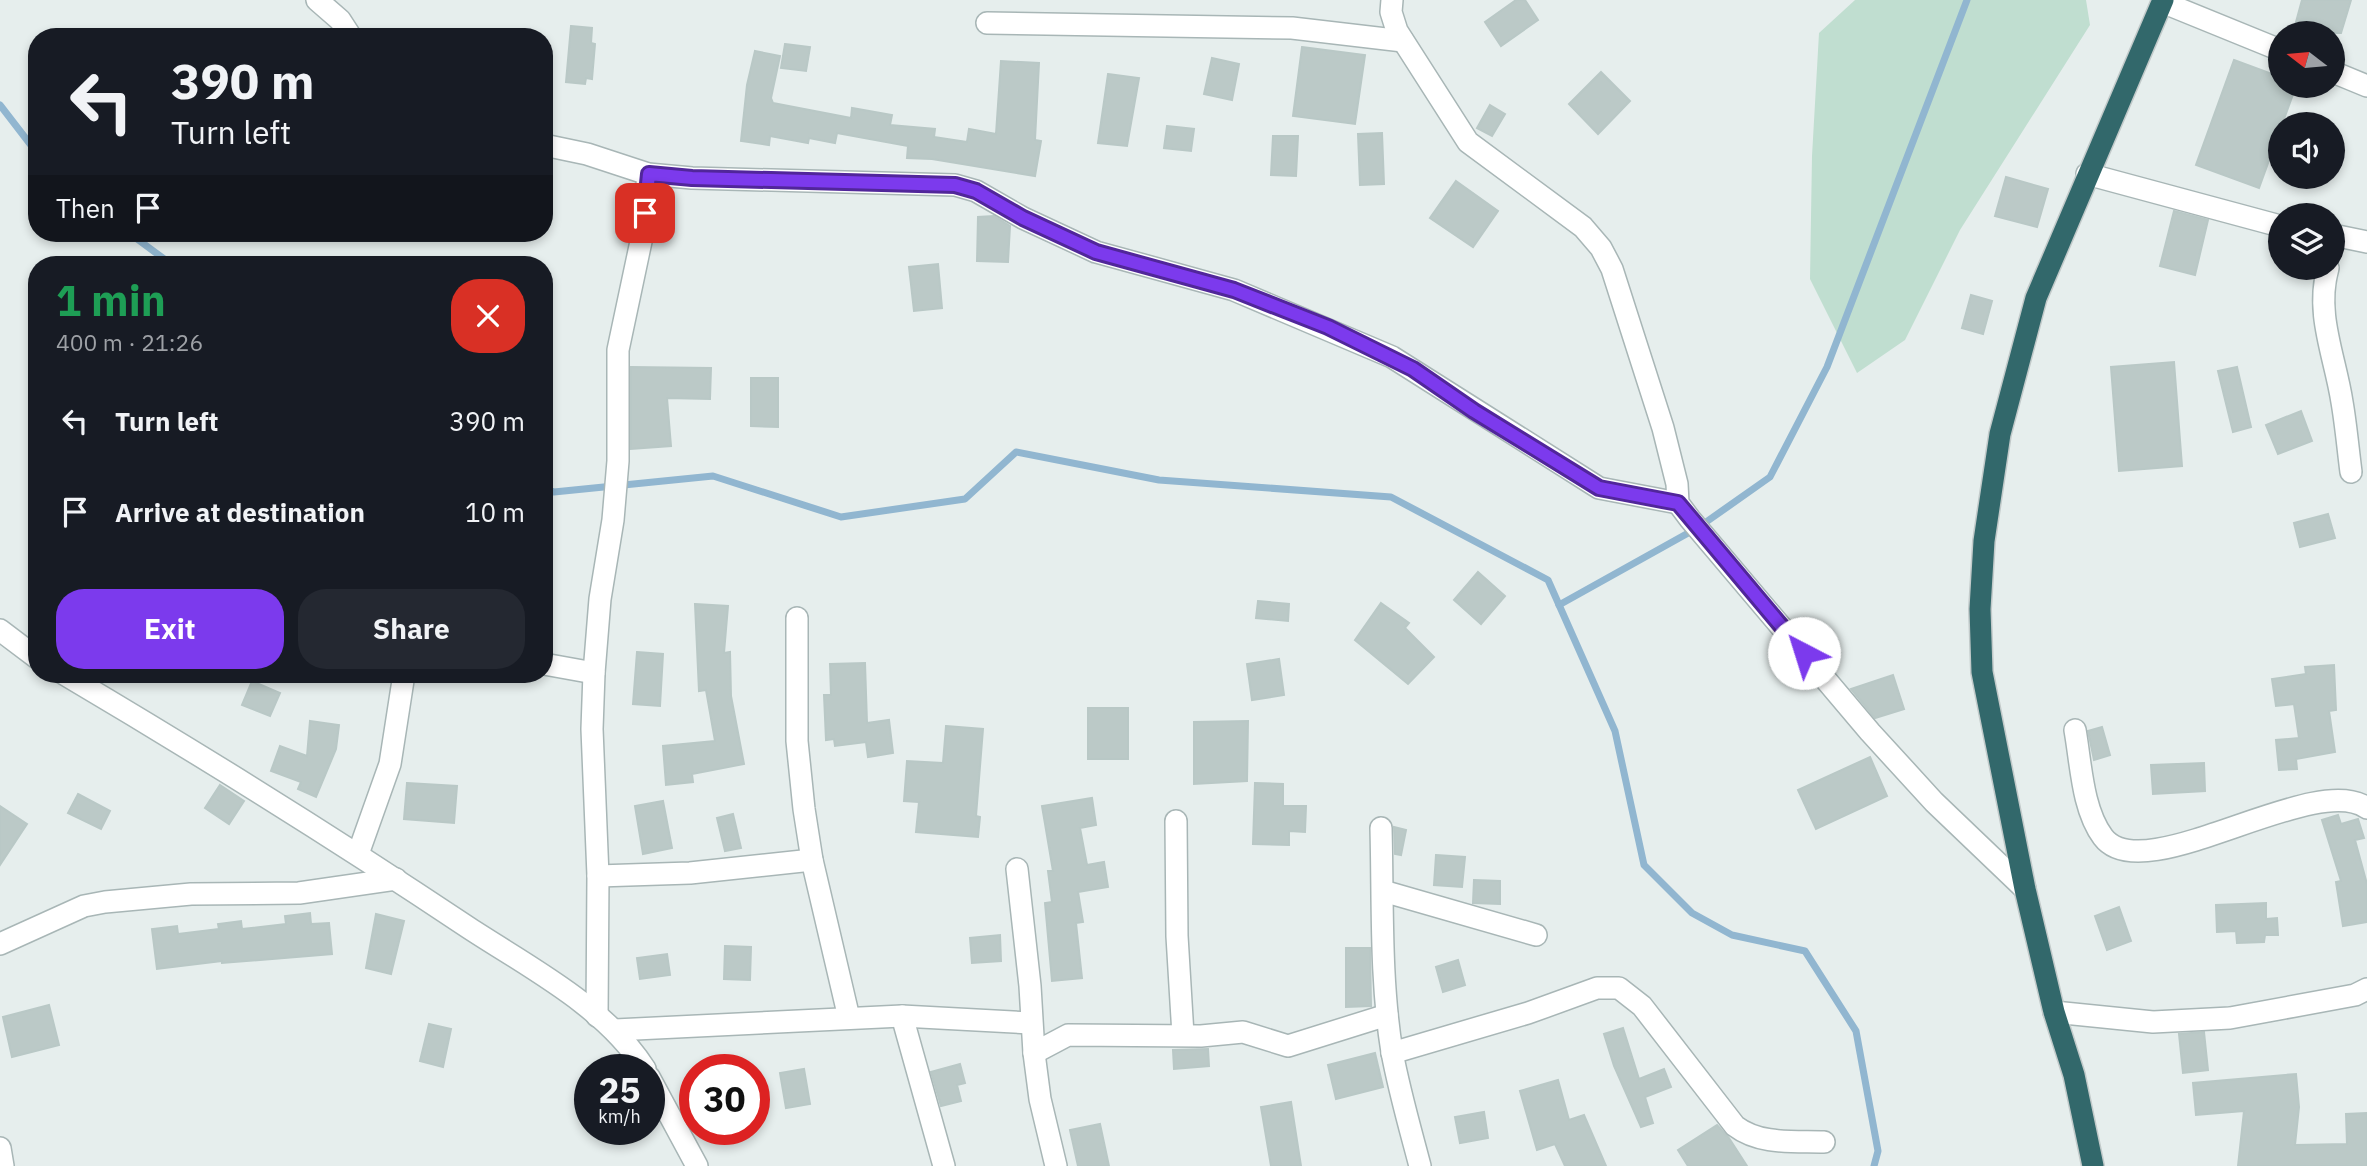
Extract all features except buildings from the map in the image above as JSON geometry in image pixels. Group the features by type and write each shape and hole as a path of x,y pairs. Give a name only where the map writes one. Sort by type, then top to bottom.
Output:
{"highway":[{"path":"2092,1166 2074,1075 2054,1012 2025,889 1982,672 1980,609 1984,541 2000,434 2036,298 2162,1"}],"street":[{"path":"317,0 346,19"},
{"path":"1392,0 1392,20 1403,41 1468,142 1570,215 1601,248 1612,268 1663,428 1677,484 1678,503 1870,732 1934,802 2025,889"},
{"path":"2162,1 2268,45"},
{"path":"987,23 1292,28 1403,41"},
{"path":"2345,77 2367,86"},
{"path":"553,147 649,174 692,178 955,185 976,191 1023,218 1096,252 1234,290 1392,357 1599,488 1678,503"},
{"path":"597,1016 598,876 592,729 594,673 600,599 615,497 618,350 643,232 649,174"},
{"path":"2087,174 2268,223"},
{"path":"2345,241 2367,242"},
{"path":"2325,280 2325,329 2342,400 2351,472"},
{"path":"797,618 797,741 812,860 849,1018"},
{"path":"0,630 28,650"},
{"path":"553,666 594,673"},
{"path":"79,683 396,879 597,1016 615,1030 635,1054"},
{"path":"358,854 390,764 403,683"},
{"path":"2075,730 2090,809 2102,836 2112,847 2123,851 2162,849 2307,806 2342,801 2367,808"},
{"path":"1176,821 1177,936 1183,1035"},
{"path":"1381,828 1381,933 1387,1014 1392,1053 1420,1166"},
{"path":"598,876 690,873 812,860"},
{"path":"1017,869 1031,986 1031,1023 1040,1099 1056,1166"},
{"path":"0,944 84,906 105,902 191,894 307,892 396,879"},
{"path":"1383,891 1536,935"},
{"path":"1392,1053 1528,1013 1597,988 1619,988 1642,1006 1741,1131 1748,1136 1770,1140 1824,1142"},
{"path":"2054,1012 2153,1022 2230,1018 2355,995 2367,989"},
{"path":"1034,1052 1068,1035 1243,1032 1288,1046 1387,1014"},
{"path":"902,1016 944,1166"},
{"path":"615,1030 902,1016 1031,1023"},
{"path":"665,1106 698,1166"},
{"path":"0,1148 3,1166"}],"green space":[{"path":"1855,0 2086,0 2090,25 1960,230 1905,340 1857,373 1810,279 1812,156 1819,33"}],"waterway":[{"path":"1559,605 1699,527 1770,477 1827,367 1967,0"},
{"path":"0,105 28,141"},
{"path":"141,242 160,256"},
{"path":"553,492 713,476 841,517 965,499 1016,452 1159,480 1391,497 1548,580 1615,731 1644,865 1692,913 1732,935 1805,951 1856,1031 1878,1151 1874,1166"}],"route":[{"path":"645,213 649,174 692,178 955,185 976,191 1023,218 1096,252 1234,290 1328,327 1413,369 1588,483 1610,492 1678,503 1804,653"}]}
